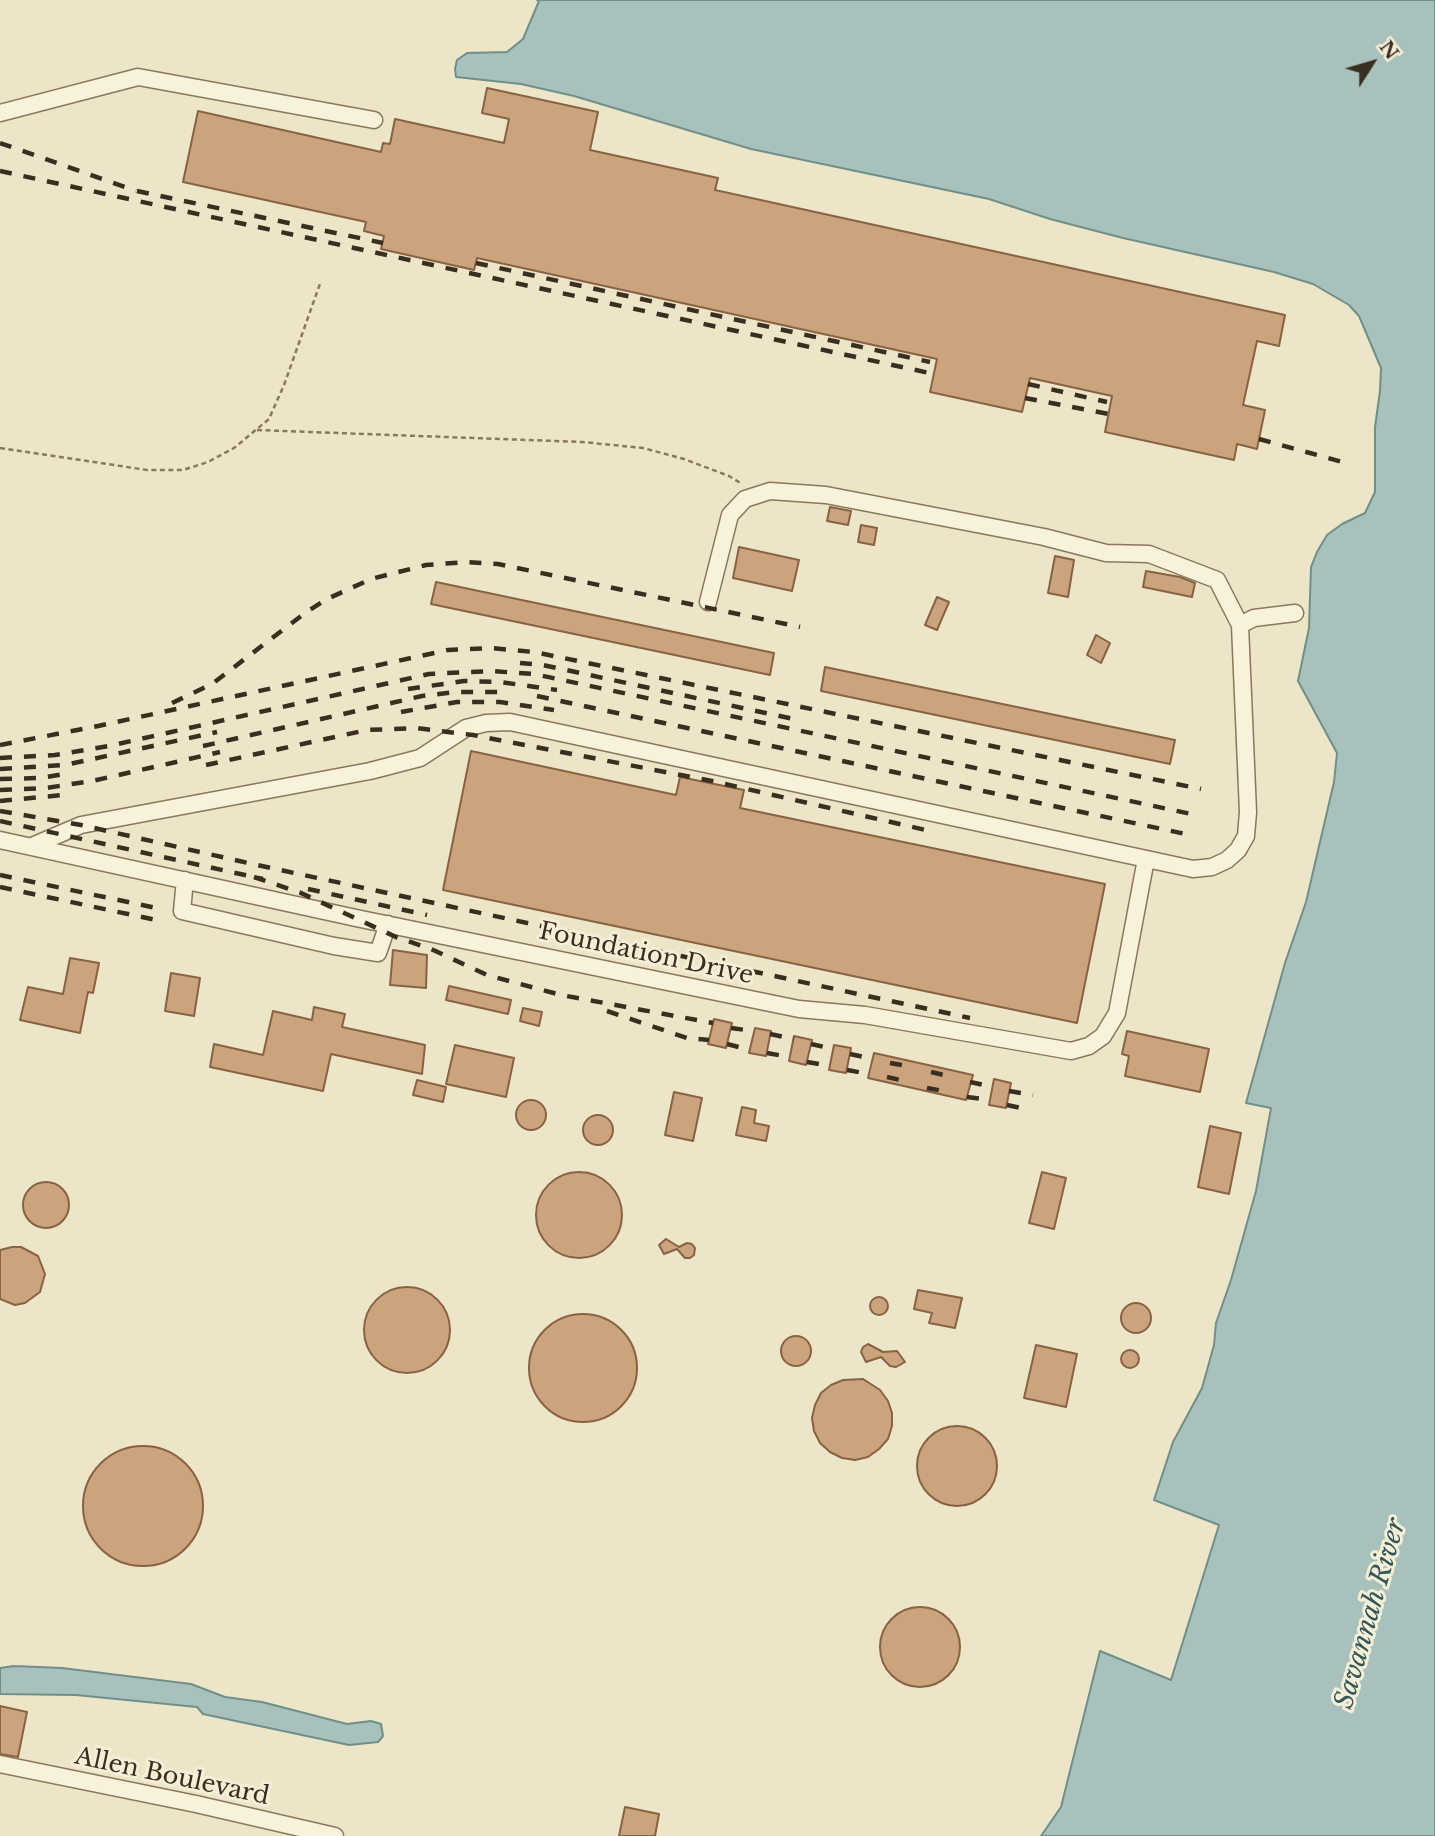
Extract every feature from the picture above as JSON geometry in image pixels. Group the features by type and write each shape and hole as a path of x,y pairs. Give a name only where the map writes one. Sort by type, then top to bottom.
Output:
{"street":[{"path":"0,113 138,77 374,120"},
{"path":"32,846 81,825 370,771 420,758 466,728 486,723 510,722 1192,869 1212,867 1227,860 1238,850 1246,836 1248,812 1240,625 1217,580 1149,554 1105,553 1044,537 826,495 771,491 745,499 730,515 708,602"},
{"path":"1240,625 1254,618 1295,613"},
{"name":"Foundation Drive","path":"0,839 388,924 799,1009 865,1015 1071,1051 1089,1046 1103,1036 1117,1013 1146,859"},
{"path":"185,880 182,911 334,946 378,953 388,924"},
{"name":"Allen Boulevard","path":"0,1764 335,1836"}],"path":[{"path":"0,448 147,470 183,470 208,462 234,448 268,419 321,281"},
{"path":"257,430 582,442 643,448 684,459 729,476 760,494"}],"water":[{"name":"Savannah River","path":"537,0 1435,0 1435,1836 1041,1836 1061,1807 1100,1651 1171,1680 1219,1525 1154,1500 1173,1442 1202,1388 1214,1345 1216,1323 1256,1191 1271,1108 1246,1103 1285,963 1306,902 1334,782 1337,753 1298,681 1309,628 1311,567 1317,552 1327,535 1365,513 1375,492 1375,427 1381,368 1359,316 1349,305 1313,284 1274,272 1123,238 1050,219 989,199 751,149 574,96 521,84 456,77 457,60 467,53 507,52 523,39 539,1"},
{"path":"0,1668 62,1668 191,1684 225,1697 262,1702 347,1724 371,1721 381,1724 383,1736 378,1742 349,1745 203,1714 197,1707 76,1695 0,1694"}],"building":[{"path":"487,88 598,112 590,150 718,178 715,190 1285,315 1279,346 1257,341 1243,405 1265,410 1257,449 1237,444 1234,460 1105,432 1112,396 1030,378 1022,412 930,392 937,359 477,258 474,270 381,249 384,236 364,231 366,222 183,182 198,111 381,152 383,143 390,144 395,119 504,143 509,119 482,113"},
{"path":"830,507 851,511 848,525 827,521"},
{"path":"861,525 877,528 874,545 858,542"},
{"path":"739,547 799,560 792,591 733,578"},
{"path":"1055,556 1074,560 1068,597 1048,593"},
{"path":"1146,571 1180,577 1195,583 1192,597 1143,587"},
{"path":"436,582 774,653 770,675 431,604"},
{"path":"937,597 949,602 937,630 925,625"},
{"path":"1096,635 1110,643 1101,663 1087,655"},
{"path":"825,667 1175,740 1170,764 821,691"},
{"path":"471,751 676,795 680,777 744,790 740,808 1105,884 1077,1023 443,890"},
{"path":"393,950 427,955 426,988 390,985"},
{"path":"70,958 99,963 93,993 88,992 80,1033 20,1020 28,987 63,994"},
{"path":"171,973 200,978 194,1016 165,1011"},
{"path":"449,986 511,1000 508,1014 446,1000"},
{"path":"314,1007 345,1014 342,1027 425,1045 422,1074 331,1054 323,1091 210,1067 214,1044 263,1055 273,1011 312,1020"},
{"path":"523,1008 542,1012 539,1026 520,1021"},
{"path":"714,1019 732,1023 726,1048 708,1044"},
{"path":"755,1028 771,1031 766,1056 749,1053"},
{"path":"1127,1031 1209,1049 1200,1092 1125,1076 1129,1056 1122,1054"},
{"path":"794,1036 812,1040 806,1065 789,1061"},
{"path":"455,1045 514,1058 506,1097 446,1084"},
{"path":"834,1045 851,1048 846,1073 829,1070"},
{"path":"874,1053 973,1075 966,1100 868,1078"},
{"path":"994,1079 1011,1083 1006,1108 989,1105"},
{"path":"417,1080 446,1087 443,1102 413,1095"},
{"path":"674,1092 702,1098 693,1141 665,1135"},
{"path":"531,1100 542,1104 546,1115 542,1126 531,1130 520,1126 516,1115 520,1104"},
{"path":"742,1107 756,1110 754,1123 769,1126 766,1141 736,1135"},
{"path":"598,1115 609,1119 613,1130 609,1141 598,1145 587,1141 583,1130 587,1119"},
{"path":"1210,1126 1241,1133 1229,1194 1198,1187"},
{"path":"579,1172 596,1175 610,1184 619,1198 622,1215 619,1232 610,1246 596,1255 579,1258 562,1255 548,1246 539,1232 536,1215 539,1198 548,1184 562,1175"},
{"path":"1042,1172 1066,1178 1054,1229 1029,1223"},
{"path":"46,1182 62,1189 69,1205 62,1221 46,1228 30,1221 23,1205 30,1189"},
{"path":"666,1239 679,1247 692,1244 695,1248 694,1255 685,1258 677,1249 664,1254 659,1245"},
{"path":"21,1247 38,1256 45,1274 40,1292 25,1303 15,1305 0,1299 0,1250"},
{"path":"407,1287 424,1290 438,1299 447,1313 450,1330 447,1347 438,1361 424,1370 407,1373 390,1370 376,1361 367,1347 364,1330 367,1313 376,1299 390,1290"},
{"path":"918,1290 962,1298 955,1328 929,1323 932,1313 914,1309"},
{"path":"879,1297 885,1300 888,1306 885,1312 879,1315 873,1312 870,1306 873,1300"},
{"path":"1136,1303 1147,1307 1151,1318 1147,1329 1136,1333 1125,1329 1121,1318 1125,1307"},
{"path":"583,1314 604,1318 621,1330 633,1347 637,1368 633,1389 621,1406 604,1418 583,1422 562,1418 545,1406 533,1389 529,1368 533,1347 545,1330 562,1318"},
{"path":"796,1336 807,1340 811,1351 807,1362 796,1366 785,1362 781,1351 785,1340"},
{"path":"868,1344 883,1352 897,1351 905,1362 896,1367 890,1366 881,1357 866,1362 861,1352"},
{"path":"1036,1345 1077,1354 1066,1407 1024,1398"},
{"path":"1130,1350 1136,1353 1139,1359 1136,1365 1130,1368 1124,1365 1121,1359 1124,1353"},
{"path":"863,1379 880,1390 888,1401 892,1426 888,1439 868,1457 855,1460 842,1458 820,1443 812,1418 815,1405 821,1393 831,1385 843,1380"},
{"path":"957,1426 972,1429 985,1438 994,1451 997,1466 994,1481 985,1494 972,1503 957,1506 942,1503 929,1494 920,1481 917,1466 920,1451 929,1438 942,1429"},
{"path":"143,1446 166,1451 185,1464 198,1483 203,1506 198,1529 185,1548 166,1561 143,1566 120,1561 101,1548 88,1529 83,1506 88,1483 101,1464 120,1451"},
{"path":"920,1607 935,1610 948,1619 957,1632 960,1647 957,1662 948,1675 935,1684 920,1687 905,1684 892,1675 883,1662 880,1647 883,1632 892,1619 905,1610"},
{"path":"0,1706 27,1712 18,1757 0,1754"},
{"path":"625,1807 659,1814 655,1836 619,1836"}],"railway":[{"path":"0,143 136,191"},
{"path":"0,171 934,374"},
{"path":"137,191 383,243"},
{"path":"476,263 930,362"},
{"path":"1028,384 1107,402"},
{"path":"1025,398 1109,414"},
{"path":"1259,439 1346,463"},
{"path":"172,703 212,684 327,599 371,579 426,565 466,562 498,564 800,627"},
{"path":"0,745 448,650 490,648 534,652 1201,789"},
{"path":"520,663 543,665 798,720"},
{"path":"0,758 55,755 109,746 429,674 491,671 534,674 1196,815"},
{"path":"408,689 464,681 500,682 557,690"},
{"path":"203,746 422,696 455,692 498,692"},
{"path":"537,696 1190,835"},
{"path":"401,712 457,702 500,702 554,710"},
{"path":"206,765 367,730 416,728 473,735 712,781 930,831"},
{"path":"0,769 65,765 217,732"},
{"path":"0,790 46,788 92,781 220,752"},
{"path":"0,779 40,778 70,773"},
{"path":"0,801 63,795"},
{"path":"0,811 81,825 970,1018"},
{"path":"0,821 263,879"},
{"path":"0,875 161,909"},
{"path":"254,877 301,893 487,975 561,995 713,1023"},
{"path":"0,887 156,920"},
{"path":"308,889 427,915"},
{"path":"607,1011 687,1038 709,1040"},
{"path":"731,1028 753,1031"},
{"path":"770,1034 794,1039"},
{"path":"727,1044 750,1050"},
{"path":"811,1044 833,1049"},
{"path":"767,1053 789,1057"},
{"path":"850,1054 873,1059"},
{"path":"807,1062 830,1066"},
{"path":"890,1063 913,1067"},
{"path":"847,1070 869,1074"},
{"path":"931,1072 952,1077"},
{"path":"887,1077 909,1082"},
{"path":"970,1082 993,1087"},
{"path":"927,1088 949,1092"},
{"path":"1009,1091 1033,1095"},
{"path":"967,1097 990,1100"},
{"path":"1007,1105 1030,1110"}]}
